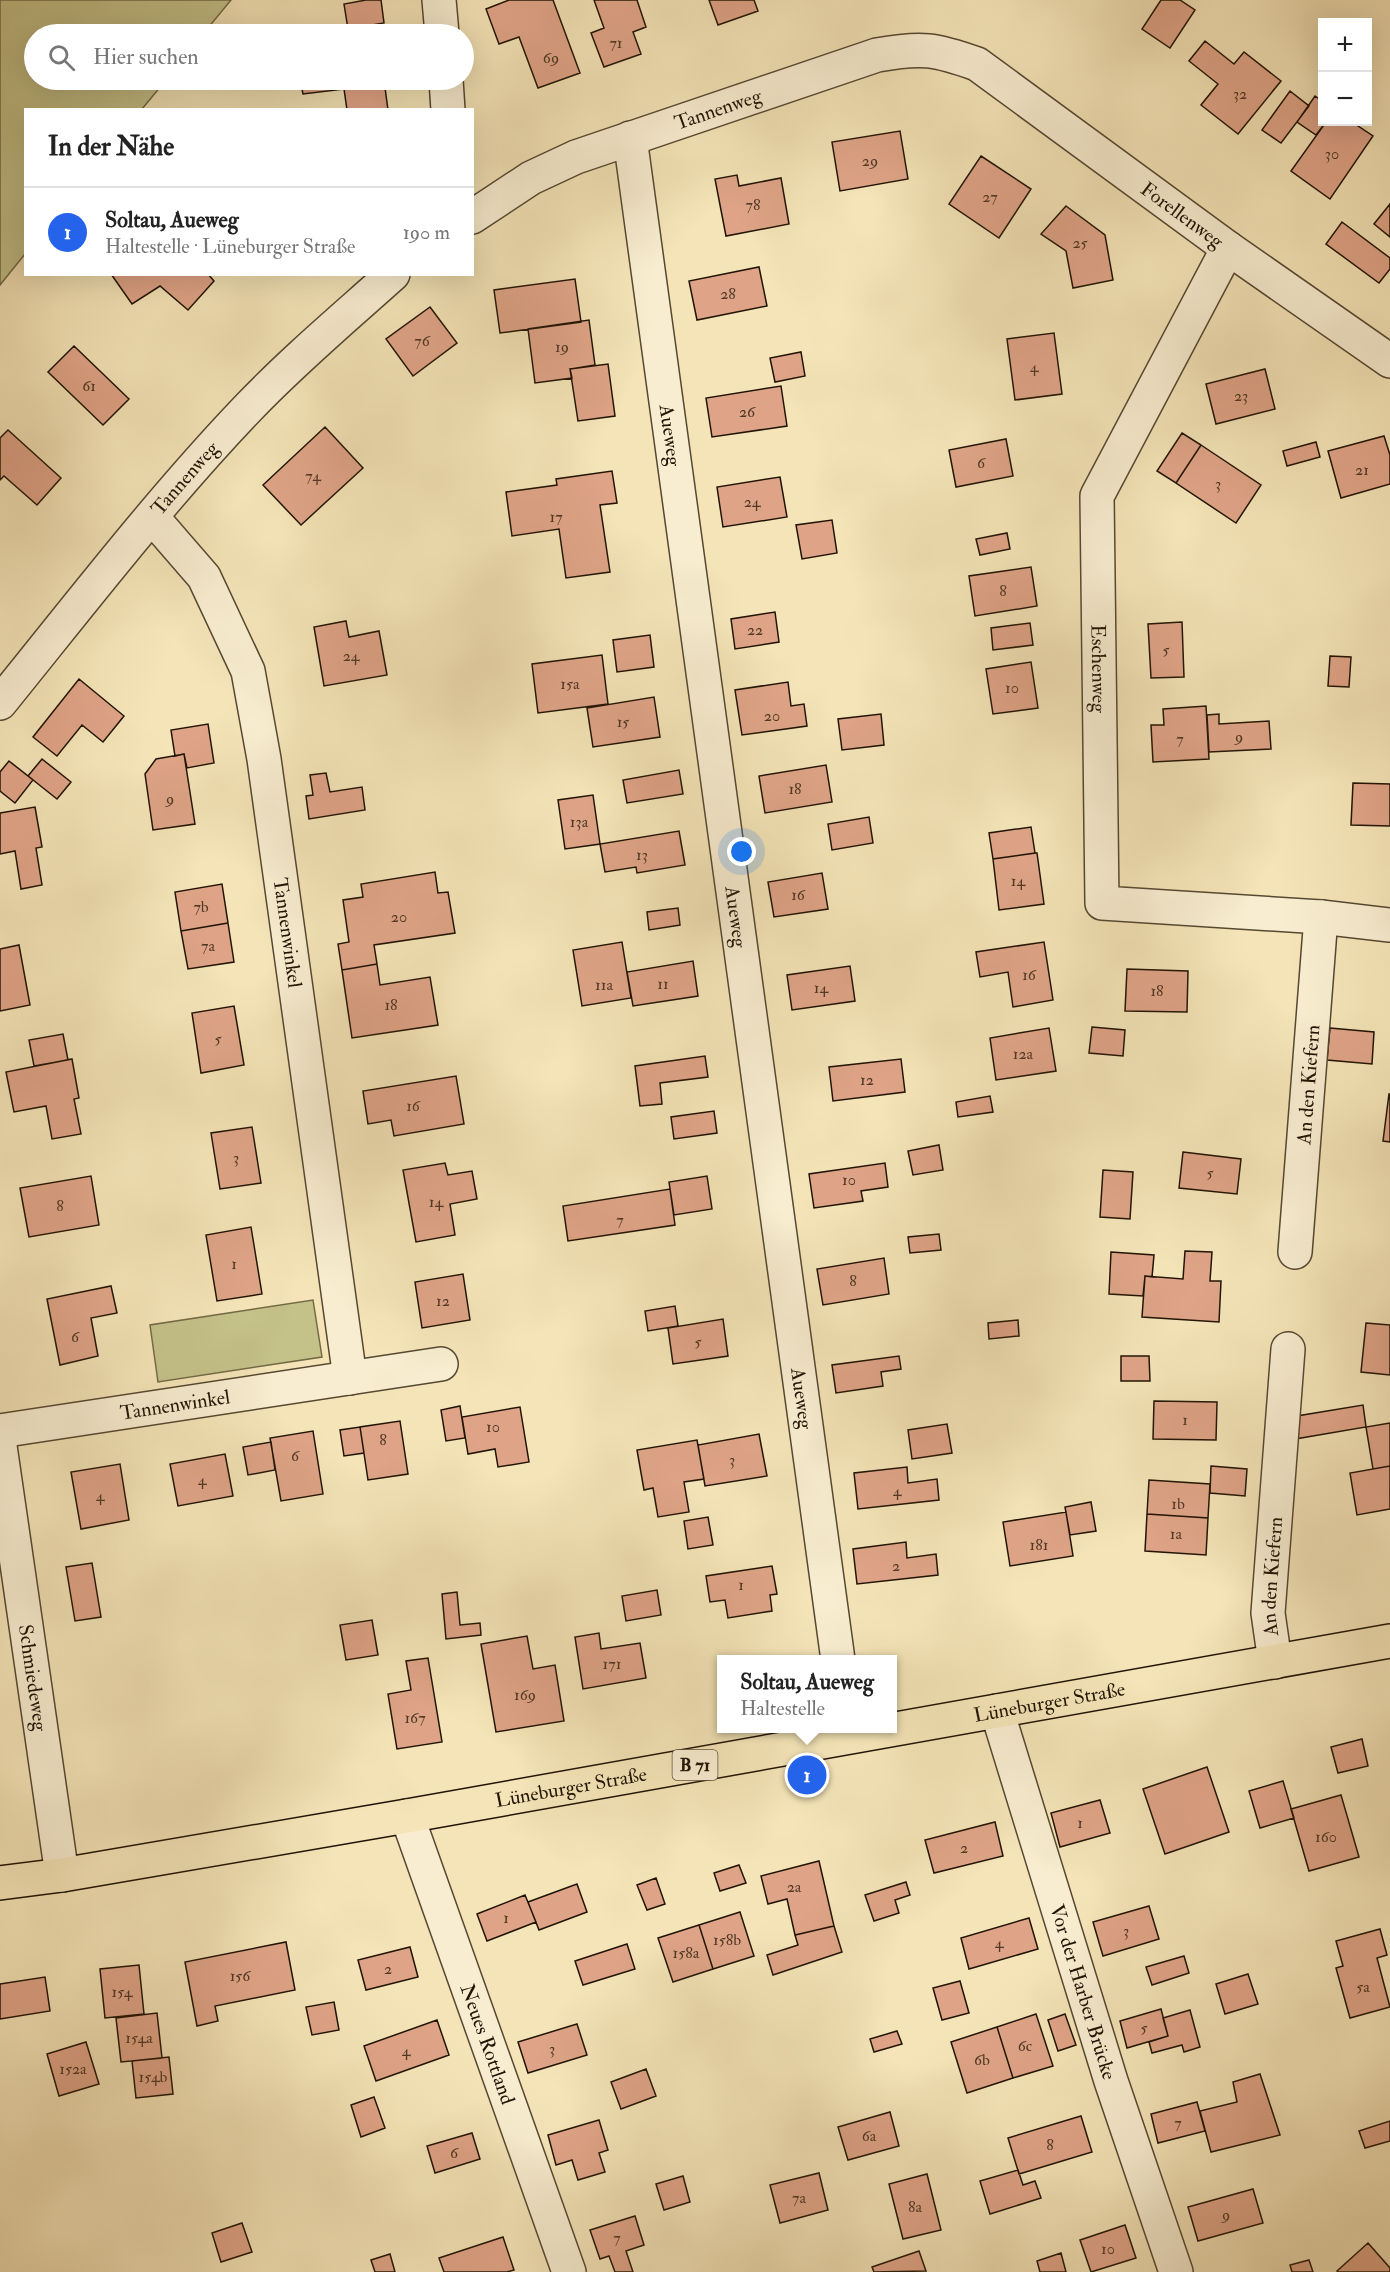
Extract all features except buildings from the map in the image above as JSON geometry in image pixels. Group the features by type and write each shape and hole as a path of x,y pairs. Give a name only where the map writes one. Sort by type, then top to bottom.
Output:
{"main road":[{"name":"Lüneburger Straße","path":"897,1726 996,1711 1390,1641"},
{"name":"Lüneburger Straße","path":"0,1882 62,1875 408,1816 847,1733"}],"street":[{"path":"439,0 441,24"},
{"name":"Tannenweg","path":"474,216 555,165 878,55 913,49 941,51 977,64"},
{"name":"Forellenweg","path":"977,64 1228,248 1390,361"},
{"path":"447,90 448,108"},
{"name":"Aueweg","path":"630,138 837,1655"},
{"name":"Eschenweg","path":"1228,248 1097,496 1102,903 1321,917"},
{"name":"Tannenweg","path":"0,703 152,517 248,408 287,369 391,276"},
{"name":"Tannenwinkel","path":"152,517 204,577 248,671 266,771 350,1378"},
{"path":"1321,917 1390,925"},
{"name":"An den Kiefern","path":"1295,1252 1321,917"},
{"name":"An den Kiefern","path":"1275,1662 1268,1613 1288,1349"},
{"name":"Tannenwinkel","path":"0,1431 441,1364"},
{"name":"Schmiedeweg","path":"0,1446 62,1875"},
{"name":"Vor der Harber Brücke","path":"996,1711 1111,2081 1176,2272"},
{"name":"Neues Rottland","path":"408,1816 569,2272"}],"shaded area":[{"path":"0,0 231,0 211,24 24,24 24,90 158,90 143,108 24,108 24,255 0,285"},
{"path":"313,1300 322,1357 158,1382 150,1325"}],"place":[{"name":"Soltau, Aueweg","path":"807,1775"}]}
